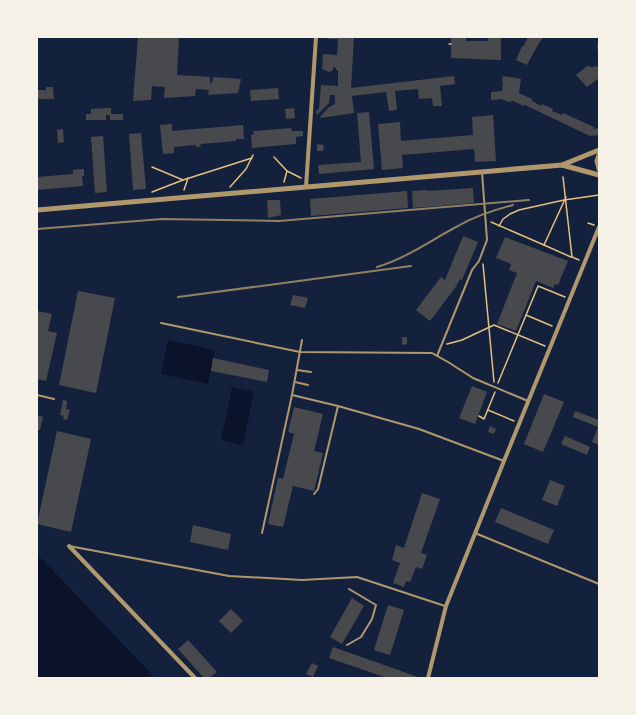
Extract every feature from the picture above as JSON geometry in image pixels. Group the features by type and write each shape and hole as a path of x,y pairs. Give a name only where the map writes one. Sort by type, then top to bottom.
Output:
{"street":[{"path":"306,187 316,37"},
{"path":"37,210 562,165 599,150"},
{"path":"599,155 597,161 599,169"},
{"path":"562,165 599,175"},
{"path":"428,678 446,606 599,227"},
{"path":"69,546 195,678"}],"lane":[{"path":"438,356 472,270 480,261 487,240 482,172"},
{"path":"161,323 300,352 432,353 472,378 529,401"},
{"path":"262,533 292,396 302,340"},
{"path":"297,370 311,372"},
{"path":"294,382 308,385"},
{"path":"37,395 54,399"},
{"path":"292,396 338,406 418,429 504,461"},
{"path":"314,494 318,489 338,406"},
{"path":"475,533 599,584"},
{"path":"69,546 229,576 302,580 357,577 446,606"},
{"path":"346,645 361,637 372,619 376,605 349,589"}],"path":[{"path":"230,187 246,169 253,155"},
{"path":"274,157 287,170 306,180"},
{"path":"152,192 188,178 252,158"},
{"path":"152,167 183,180"},
{"path":"284,182 287,170"},
{"path":"563,177 572,257"},
{"path":"184,190 188,178"},
{"path":"499,226 503,219 519,210 565,200 599,195"},
{"path":"544,245 565,200"},
{"path":"485,220 585,262"},
{"path":"482,262 495,387"},
{"path":"479,416 484,419 495,387 538,286 570,299"},
{"path":"526,315 558,329"},
{"path":"441,346 462,340 494,325 550,349"},
{"path":"488,410 519,423"}],"water":[{"path":"168,340 215,350 208,384 161,374"},
{"path":"232,387 254,392 243,445 221,440"},
{"path":"37,558 42,559 45,562 155,678 37,678"}],"building":[{"path":"138,37 179,37 177,75 210,77 210,83 212,83 213,77 241,79 238,93 208,95 209,90 196,89 195,96 164,98 165,87 152,86 151,100 133,101"},
{"path":"328,37 354,37 351,88 454,76 455,84 440,86 442,106 433,106 432,98 419,99 418,89 395,91 397,110 389,111 386,92 352,96 354,113 321,118 320,117 329,107 335,104 335,95 330,95 329,103 317,115 316,111 319,109 321,85 338,86 338,70 333,67 333,70 329,72 322,69 323,54 337,55 338,39 327,39"},
{"path":"451,37 466,37 466,41 488,41 488,37 501,37 501,60 451,58"},
{"path":"528,37 544,37 527,65 516,60"},
{"path":"597,43 599,43 599,55 598,55"},
{"path":"587,66 599,66 599,78 587,87 576,75"},
{"path":"503,76 521,79 519,93 532,99 532,101 541,106 542,104 553,109 552,111 562,115 563,113 594,127 593,129 599,128 599,135 590,136 525,105 524,106 513,101 509,102 501,99 491,100 491,92 502,91"},
{"path":"46,87 53,87 54,99 37,99 37,90 46,90"},
{"path":"278,88 279,99 251,101 250,90"},
{"path":"111,108 111,114 123,114 123,120 110,120 110,115 106,115 106,120 86,120 86,114 91,114 91,109"},
{"path":"294,108 295,118 286,119 285,109"},
{"path":"369,112 374,169 319,174 318,165 361,162 357,113"},
{"path":"493,115 496,161 475,162 474,149 402,155 403,168 382,170 378,124 400,122 401,141 473,135 472,117"},
{"path":"172,124 172,131 243,125 244,139 200,144 201,147 196,147 196,145 174,147 174,153 163,154 160,125"},
{"path":"291,128 292,131 303,131 303,136 296,137 296,144 252,148 251,135 254,135 253,131"},
{"path":"63,129 64,142 58,143 57,130"},
{"path":"141,133 146,189 133,190 129,134"},
{"path":"103,136 107,192 95,193 91,137"},
{"path":"317,144 324,145 323,151 317,151"},
{"path":"84,169 84,176 82,176 83,186 37,190 37,177 73,174 73,170"},
{"path":"473,188 474,203 413,208 412,191"},
{"path":"407,191 408,208 311,216 310,199"},
{"path":"267,200 280,200 281,215 268,218"},
{"path":"463,236 478,242 462,280 460,279 430,321 416,310 441,277 445,280"},
{"path":"505,237 568,261 558,285 555,284 553,288 536,281 516,331 497,324 517,273 509,270 511,264 496,258"},
{"path":"78,291 115,298 96,393 59,385"},
{"path":"293,295 308,298 305,308 290,305"},
{"path":"37,311 52,314 48,331 57,333 46,381 37,379"},
{"path":"402,337 407,337 407,344 402,345"},
{"path":"213,358 269,370 267,382 211,371"},
{"path":"472,386 487,392 475,424 459,418"},
{"path":"544,394 564,402 543,452 524,444"},
{"path":"63,400 67,401 66,409 70,410 67,420 63,419 64,416 60,415"},
{"path":"294,407 323,414 314,451 323,453 314,491 293,486 283,527 268,524 278,478 283,479 294,434 288,432"},
{"path":"575,411 599,420 599,445 592,442 598,427 573,417"},
{"path":"37,415 43,417 40,430 37,430"},
{"path":"490,426 496,429 494,434 488,432"},
{"path":"57,431 91,439 71,532 37,524"},
{"path":"565,436 590,447 587,455 561,444"},
{"path":"550,480 565,486 557,506 542,500"},
{"path":"422,493 440,499 421,553 427,555 422,569 416,567 410,582 406,581 404,587 393,583 400,563 392,560 396,545 404,548"},
{"path":"501,508 554,530 548,544 495,522"},
{"path":"193,525 231,534 228,550 190,542"},
{"path":"352,598 364,606 342,644 330,637"},
{"path":"388,605 404,610 390,655 374,650"},
{"path":"231,609 243,621 231,633 219,621"},
{"path":"188,640 217,672 209,678 204,678 178,649"},
{"path":"333,647 421,678 387,678 329,658"},
{"path":"312,663 318,666 313,677 306,674"}],"railway":[{"path":"37,229 162,219 279,221 529,200"},
{"path":"377,267 409,254 471,219 513,205"},
{"path":"178,297 411,266"}]}
